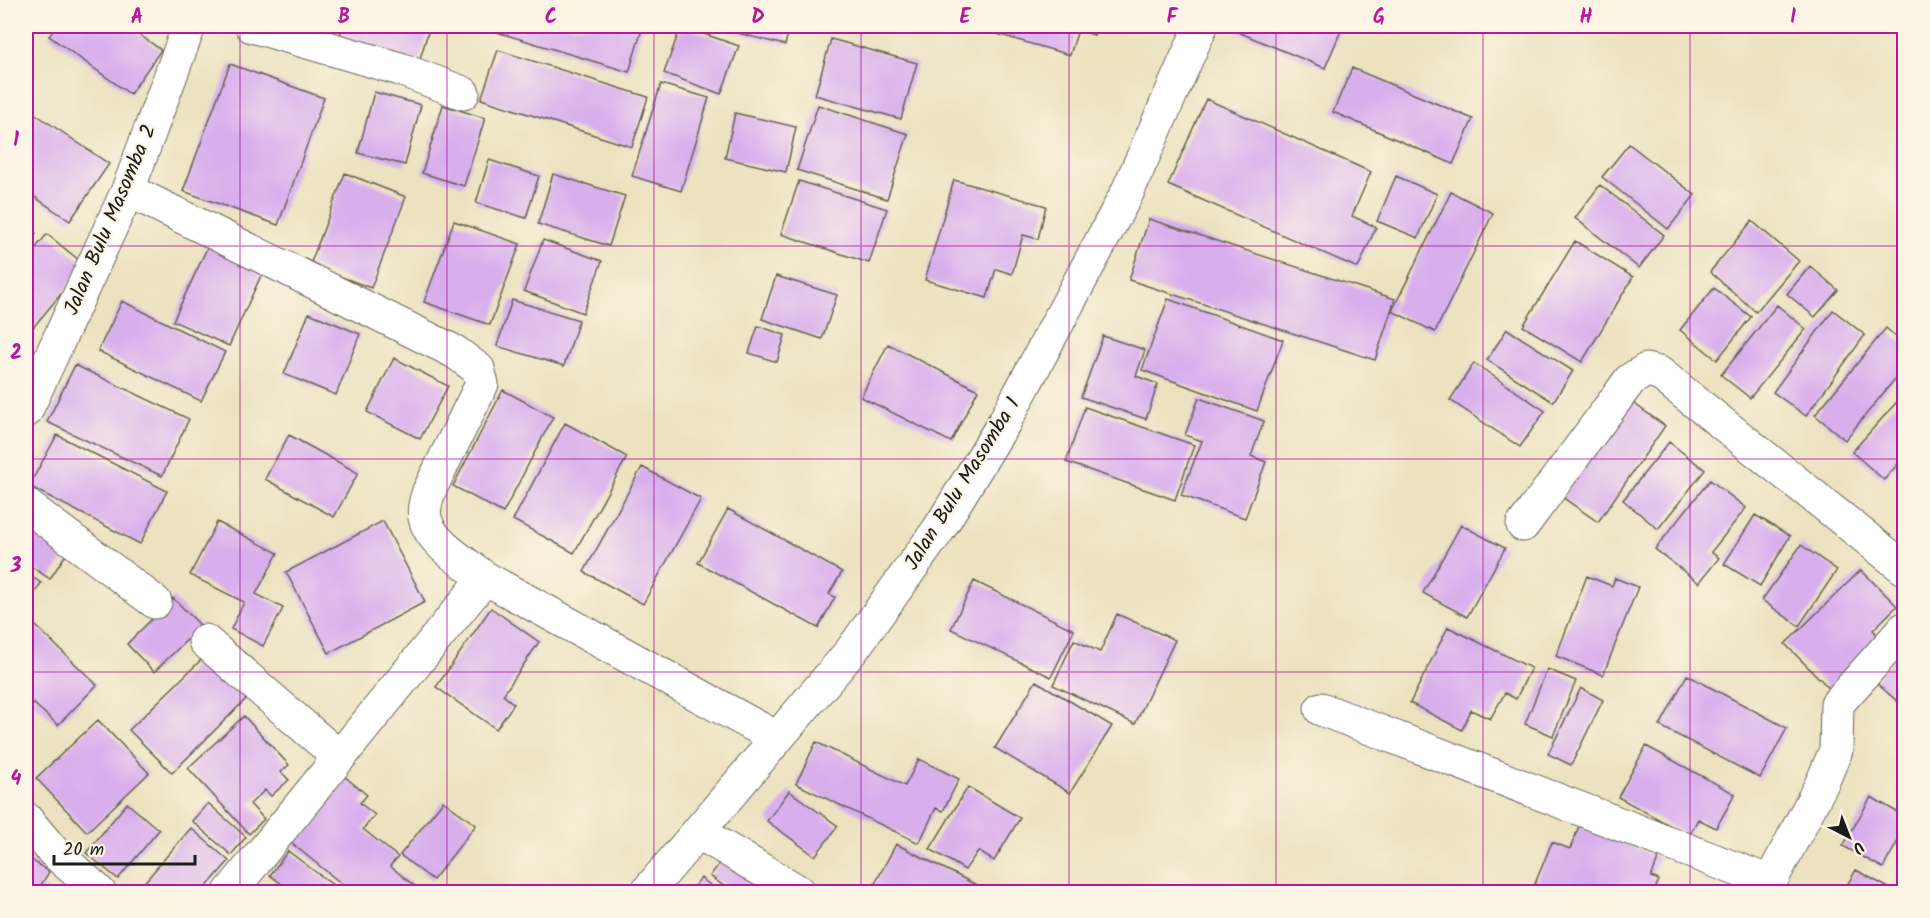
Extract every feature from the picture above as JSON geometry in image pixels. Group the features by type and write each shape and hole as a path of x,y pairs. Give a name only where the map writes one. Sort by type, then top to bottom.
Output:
{"street":[{"name":"Jalan Bulu Masomba 2","path":"26,411 128,190 189,26"},
{"path":"252,26 400,69 463,93"},
{"name":"Jalan Bulu Masomba 1","path":"647,892 852,650 939,529 1005,421 1127,193 1201,26"},
{"path":"128,190 454,351 478,369 482,384 429,490 424,507 425,520 432,532 445,547 485,578 777,738"},
{"path":"1523,525 1630,381 1646,370 1659,373 1905,568"},
{"path":"26,506 156,602"},
{"path":"230,892 485,578"},
{"path":"1321,710 1768,887 1822,783 1836,750 1837,704 1905,629"},
{"path":"205,641 339,757"},
{"path":"26,819 52,850 99,892"},
{"path":"698,832 799,892"}],"building":[{"path":"57,26 127,26 161,50 130,94 49,36"},
{"path":"343,26 430,26 419,62 339,38"},
{"path":"477,26 643,26 629,72"},
{"path":"681,26 739,46 721,94 664,73"},
{"path":"710,26 790,26 785,45"},
{"path":"969,26 1097,26 1094,35 1078,30 1070,55"},
{"path":"1241,26 1343,26 1325,68 1238,32"},
{"path":"831,39 917,63 901,119 815,95"},
{"path":"498,50 648,97 632,147 481,99"},
{"path":"230,64 324,98 278,225 183,191"},
{"path":"1352,68 1473,119 1453,164 1333,112"},
{"path":"661,84 709,98 681,191 632,176"},
{"path":"374,92 421,105 405,165 358,153"},
{"path":"1206,99 1371,172 1352,216 1376,227 1358,268 1168,185"},
{"path":"443,105 485,118 464,186 422,173"},
{"path":"818,105 908,134 887,199 797,170"},
{"path":"31,111 109,164 70,221 26,191 26,119"},
{"path":"735,113 796,127 786,172 725,158"},
{"path":"1629,144 1695,195 1668,229 1602,177"},
{"path":"489,160 539,176 526,218 476,203"},
{"path":"345,173 406,197 371,288 310,265"},
{"path":"553,174 625,196 609,246 538,224"},
{"path":"1396,176 1437,194 1418,238 1377,221"},
{"path":"954,180 1046,206 1038,239 1023,235 1012,274 996,269 987,298 925,280"},
{"path":"799,181 887,209 869,263 781,234"},
{"path":"1600,185 1664,235 1639,268 1575,218"},
{"path":"1451,192 1493,213 1435,332 1392,311"},
{"path":"1149,219 1395,299 1375,360 1129,280"},
{"path":"454,221 520,244 490,325 424,302"},
{"path":"1752,221 1799,261 1756,312 1710,272"},
{"path":"26,224 36,233 26,247"},
{"path":"47,234 85,265 31,330 26,326 26,260"},
{"path":"543,240 602,261 583,313 524,291"},
{"path":"1575,241 1633,277 1582,362 1523,326"},
{"path":"208,246 263,271 229,346 173,321"},
{"path":"1810,266 1838,290 1815,317 1787,294"},
{"path":"776,276 837,295 822,339 762,319"},
{"path":"1714,288 1751,317 1717,360 1680,330"},
{"path":"1168,299 1283,340 1257,411 1142,370"},
{"path":"512,300 579,320 564,366 497,346"},
{"path":"122,301 225,352 201,401 98,351"},
{"path":"1777,305 1806,329 1750,398 1721,375"},
{"path":"1833,310 1865,335 1806,416 1773,392"},
{"path":"309,313 360,334 336,395 284,374"},
{"path":"758,326 785,335 777,362 749,353"},
{"path":"1886,328 1904,344 1904,368 1845,440 1815,415"},
{"path":"1507,329 1573,371 1553,402 1487,360"},
{"path":"1103,336 1145,350 1136,376 1158,384 1146,419 1081,397"},
{"path":"888,344 978,390 951,442 861,397"},
{"path":"394,358 448,386 420,439 367,412"},
{"path":"1474,363 1545,411 1520,447 1450,400"},
{"path":"75,365 189,419 162,476 47,422"},
{"path":"503,390 553,417 503,513 453,486"},
{"path":"1904,394 1904,457 1884,480 1852,452"},
{"path":"1199,398 1264,421 1251,456 1266,462 1245,518 1181,495 1202,441 1185,435"},
{"path":"1629,400 1665,426 1598,522 1562,497"},
{"path":"1085,407 1194,445 1175,500 1066,462"},
{"path":"565,423 627,457 574,553 513,520"},
{"path":"57,435 167,491 140,544 29,486"},
{"path":"289,435 358,473 334,517 265,479"},
{"path":"1669,442 1705,470 1658,529 1623,500"},
{"path":"642,467 701,499 643,604 584,572"},
{"path":"1710,480 1746,508 1711,552 1719,558 1699,583 1655,549"},
{"path":"728,509 842,572 829,594 835,597 818,628 698,563"},
{"path":"1755,515 1790,536 1760,586 1724,564"},
{"path":"26,518 70,548 50,579 26,563"},
{"path":"383,521 425,602 329,653 286,572"},
{"path":"217,522 278,553 256,594 283,608 263,646 231,629 244,602 190,575"},
{"path":"1461,525 1505,548 1467,617 1423,593"},
{"path":"1801,545 1837,570 1799,626 1762,600"},
{"path":"1861,570 1897,606 1873,630 1883,641 1832,691 1785,644"},
{"path":"26,573 41,583 26,607"},
{"path":"1587,576 1612,586 1615,578 1638,587 1603,675 1556,656"},
{"path":"974,581 1074,630 1051,677 951,629"},
{"path":"173,598 201,626 154,672 127,644"},
{"path":"491,608 539,642 503,695 514,704 496,729 436,687"},
{"path":"1117,614 1175,640 1135,724 1053,685 1074,640 1100,652"},
{"path":"35,625 97,685 58,725 33,703 26,711 26,636"},
{"path":"1448,627 1531,668 1516,699 1505,693 1490,719 1471,710 1462,730 1410,703"},
{"path":"1904,646 1904,707 1874,681"},
{"path":"203,658 226,682 233,675 251,694 172,773 129,730"},
{"path":"1547,669 1576,681 1553,736 1525,724"},
{"path":"1687,675 1787,728 1760,778 1660,726"},
{"path":"1036,681 1112,726 1070,793 995,748"},
{"path":"1581,688 1603,700 1571,765 1548,754"},
{"path":"244,716 289,765 281,772 289,780 271,796 265,790 250,804 264,819 249,834 188,768"},
{"path":"98,720 149,773 87,832 36,778"},
{"path":"816,742 905,786 919,759 959,779 943,811 936,808 919,843 796,784"},
{"path":"1646,746 1735,794 1716,828 1698,819 1689,836 1618,797"},
{"path":"344,776 367,795 360,803 375,815 363,829 398,857 390,866 422,892 352,892 290,842"},
{"path":"968,787 1020,818 994,861 978,851 965,870 930,849"},
{"path":"789,791 838,826 815,856 767,821"},
{"path":"1871,797 1904,816 1904,830 1883,868 1843,846"},
{"path":"443,801 476,825 433,880 400,855"},
{"path":"127,803 159,830 118,879 86,853"},
{"path":"208,803 246,837 231,855 192,821"},
{"path":"1579,826 1659,857 1651,877 1659,880 1654,892 1550,892 1534,886 1552,842 1570,849"},
{"path":"191,828 229,861 202,892 136,892"},
{"path":"896,844 990,892 871,891"},
{"path":"288,851 342,892 292,892 270,875"},
{"path":"724,857 763,886 759,892 732,892 710,876"},
{"path":"30,859 49,872 41,885 51,892 26,892 26,864"},
{"path":"1856,870 1896,892 1843,892"},
{"path":"701,878 719,892 689,892"}]}
